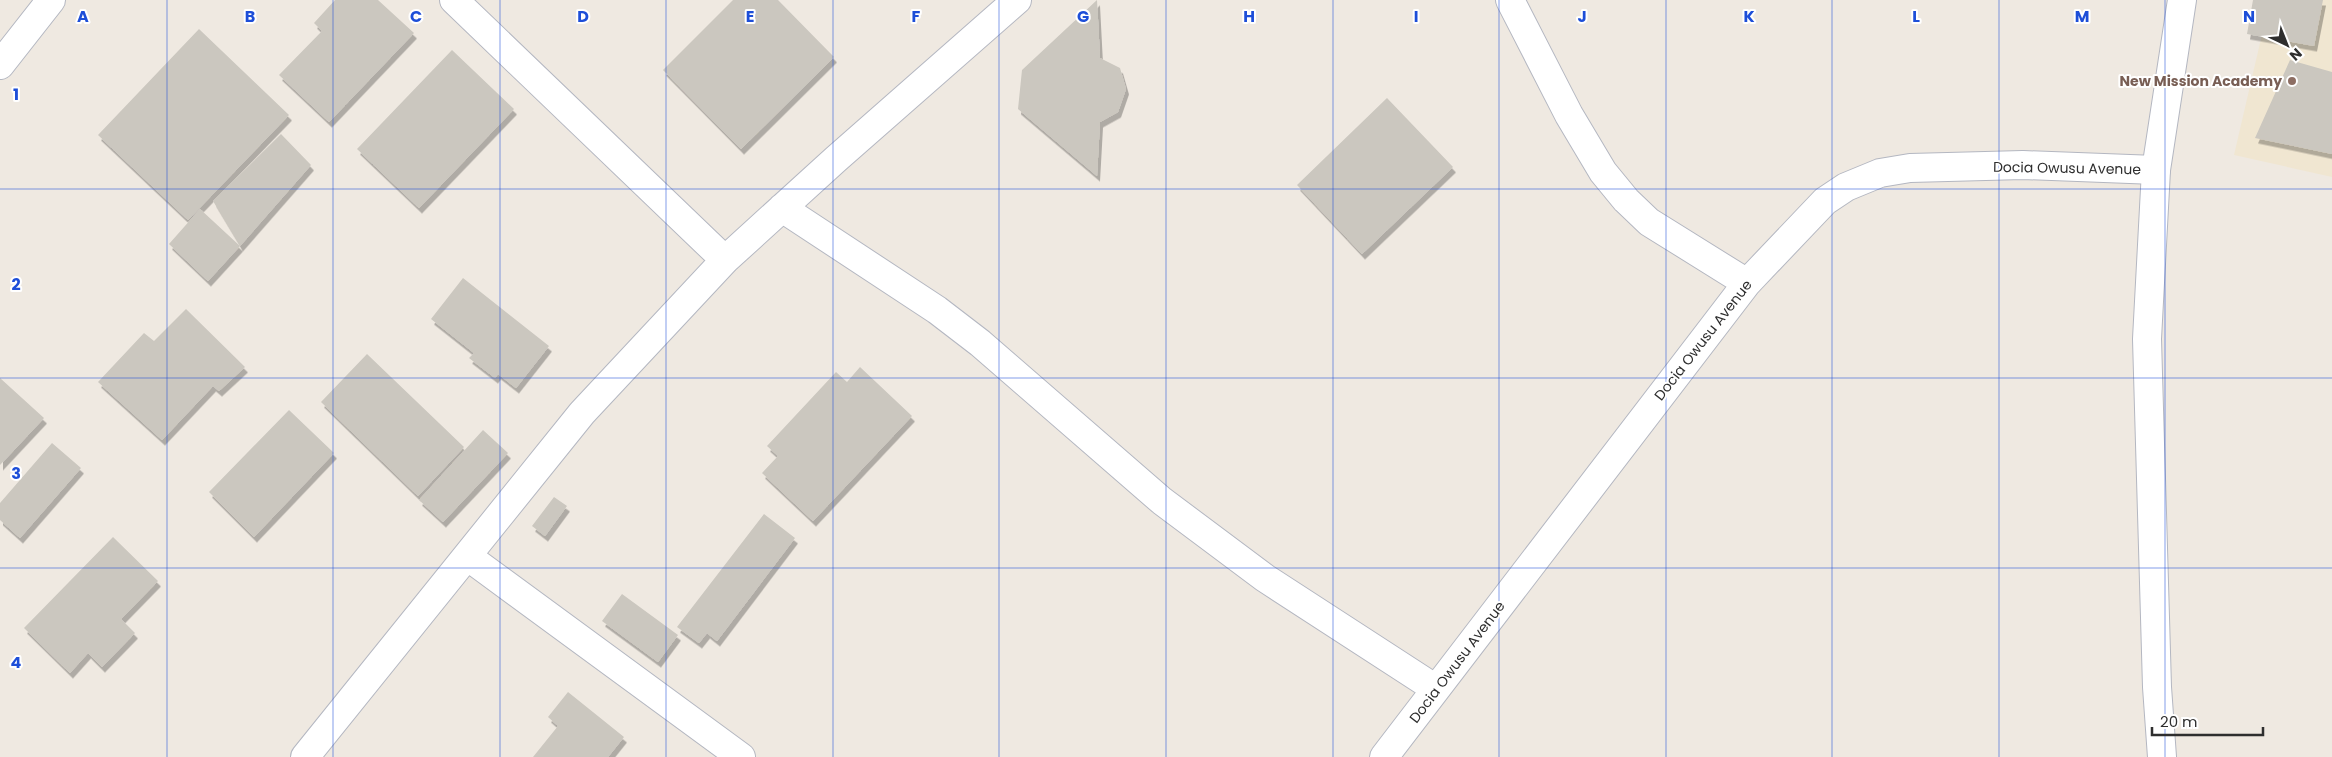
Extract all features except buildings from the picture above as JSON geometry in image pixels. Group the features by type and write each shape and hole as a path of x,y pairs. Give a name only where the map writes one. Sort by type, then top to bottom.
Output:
{"street":[{"path":"0,65 51,0"},
{"path":"454,0 725,260"},
{"path":"305,757 582,413 725,260 1017,0"},
{"path":"1510,0 1569,115 1603,172 1626,200 1649,222 1747,283"},
{"path":"2162,757 2156,678 2147,339 2156,170 2182,0"},
{"name":"Docia Owusu Avenue","path":"1384,757 1747,283 1825,201 1846,187 1880,173 1910,168 2023,165 2156,170"},
{"path":"782,208 937,310 980,343 1162,501 1266,578 1436,689"},
{"path":"467,556 741,757"}],"shaded area":[{"name":"New Mission Academy","path":"2270,0 2332,0 2332,177 2234,155"}],"place":[{"name":"New Mission Academy","path":"2292,81"}]}
